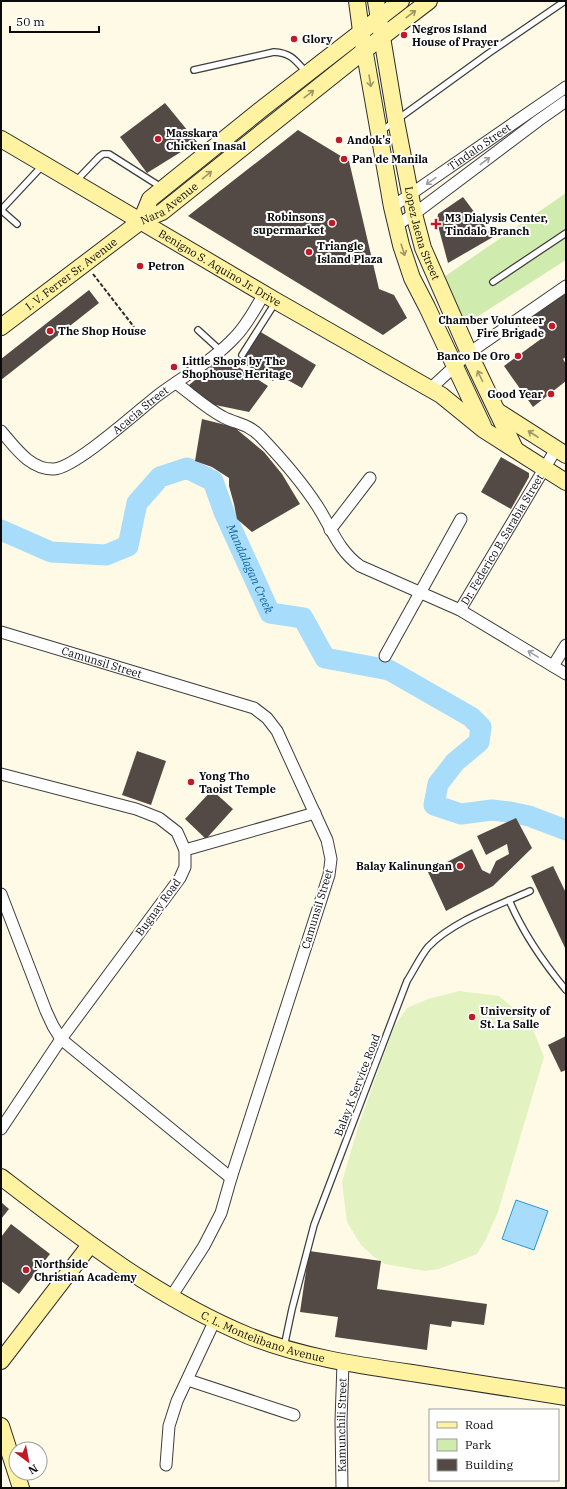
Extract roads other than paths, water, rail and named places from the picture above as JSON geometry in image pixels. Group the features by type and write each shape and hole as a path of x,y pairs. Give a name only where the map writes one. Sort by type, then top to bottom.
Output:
{"street":[{"name":"Lopez Jaena Street","path":"357,1 378,133 401,245 412,278 484,430"},
{"name":"Lopez Jaena Street","path":"376,1 410,196 423,248 469,353 515,450"},
{"name":"Nara Avenue","path":"141,221 150,199 263,108 401,1"},
{"name":"Nara Avenue","path":"141,221 162,212 239,149 382,36 429,1"},
{"name":"Tindalo Street","path":"392,207 566,87"},
{"name":"Tindalo Street","path":"397,225 566,101"},
{"path":"263,108 274,122"},
{"path":"532,110 539,120"},
{"path":"228,136 239,149"},
{"name":"Benigno S. Aquino Jr. Drive","path":"1,139 270,298 435,392 484,430 566,482"},
{"name":"I. V. Ferrer Sr. Avenue","path":"1,327 141,221"},
{"path":"435,392 454,365 566,286"},
{"name":"Acacia Street","path":"1,431 23,456 39,466 54,469 71,463 158,395 221,351 270,298"},
{"path":"427,307 445,298"},
{"path":"176,383 223,417 243,424 259,435 301,484 318,507 339,545 350,558 360,566 460,610 566,674"},
{"name":"Benigno S. Aquino Jr. Drive","path":"435,392 469,398 496,411 561,452"},
{"name":"Dr. Federico B. Sarabia Street","path":"460,610 544,469 561,452"},
{"path":"330,530 370,478"},
{"path":"385,656 461,519"},
{"name":"Camunsil Street","path":"1,632 254,708 267,718 277,731 327,840 331,859 330,875 231,1178 221,1213 204,1246 171,1297"},
{"path":"553,666 566,645"},
{"name":"Bugnay Road","path":"1,774 136,809 159,818 177,832 185,850 185,867 180,878 61,1039 1,1129"},
{"path":"185,850 315,814"},
{"path":"1,894 46,1011 61,1039 231,1178"},
{"name":"C. L. Montelibano Avenue","path":"1,1177 90,1245 171,1297 250,1336 284,1348 343,1363 566,1396"},
{"path":"1,1361 90,1245"},
{"path":"166,1465 169,1426 177,1401 215,1320"},
{"name":"Kamunchili Street","path":"342,1488 341,1421 343,1363"},
{"path":"188,1380 294,1416"},
{"path":"1,1426 21,1488"}],"lane":[{"path":"378,133 489,53 565,1"},
{"path":"194,70 274,52 283,52 291,56 307,74"},
{"path":"75,182 99,157 103,154 109,154 163,189"},
{"path":"17,224 1,210 44,164"},
{"path":"493,282 566,233"},
{"path":"242,355 270,298"},
{"path":"198,330 221,351"},
{"name":"Balay K Service Road","path":"284,1348 292,1308 314,1225 407,981 428,948 445,932 472,917 530,891"},
{"path":"509,900 517,918 535,948 550,971 566,990"}],"water":[{"path":"516,1200 548,1211 534,1250 502,1239"}],"waterway":[{"name":"Mandalagan Creek","path":"1,530 51,552 106,555 128,546 137,503 160,477 187,468 213,481 224,512 270,613 303,618 325,658 389,670 471,717 481,727 479,742 455,762 438,784 434,805 461,814 492,810 510,812 529,816 566,830"}],"place":[{"name":"Negros Island House of Prayer","path":"404,35"},
{"name":"Glory","path":"294,39"},
{"name":"Masskara Chicken Inasal","path":"158,139"},
{"name":"Andok's","path":"339,140"},
{"name":"Pan de Manila","path":"344,159"},
{"name":"Robinsons supermarket","path":"332,223"},
{"name":"M3 Dialysis Center, Tindalo Branch","path":"436,224"},
{"name":"Triangle Island Plaza","path":"309,252"},
{"name":"Petron","path":"140,266"},
{"name":"Chamber Volunteer Fire Brigade","path":"552,326"},
{"name":"The Shop House","path":"50,331"},
{"name":"Banco De Oro","path":"518,356"},
{"name":"Little Shops by The Shophouse Heritage","path":"174,367"},
{"name":"Good Year","path":"551,394"},
{"name":"Yong Tho Taoist Temple","path":"191,782"},
{"name":"Balay Kalinungan","path":"460,866"},
{"name":"University of St. La Salle","path":"472,1017"},
{"name":"Northside Christian Academy","path":"26,1270"}]}
